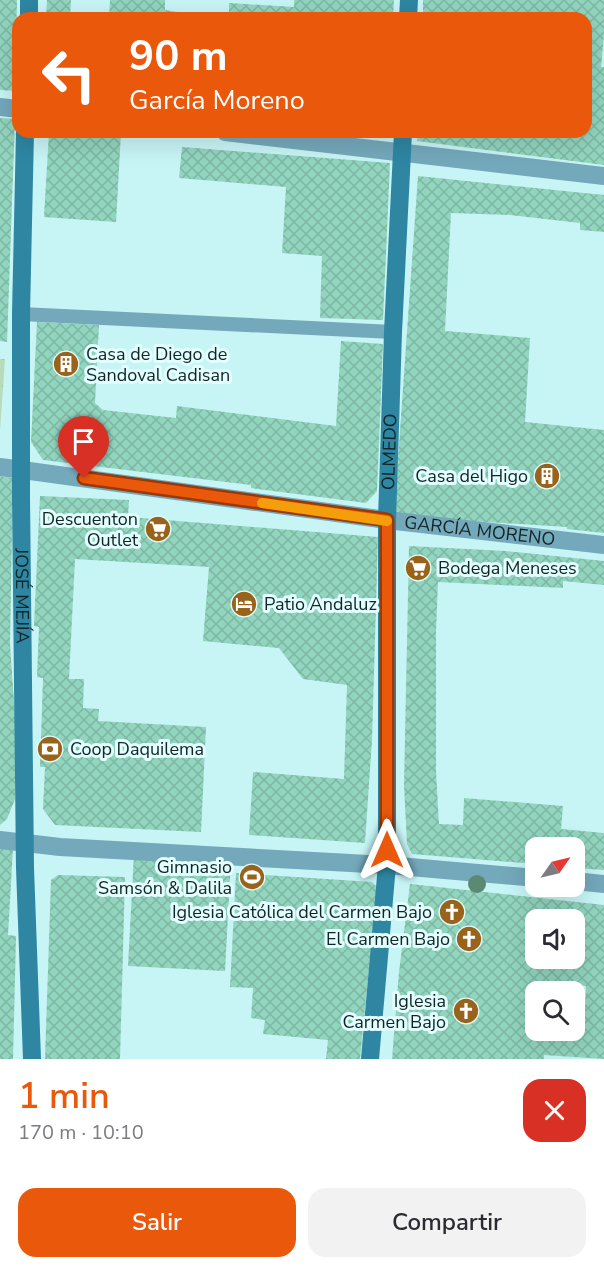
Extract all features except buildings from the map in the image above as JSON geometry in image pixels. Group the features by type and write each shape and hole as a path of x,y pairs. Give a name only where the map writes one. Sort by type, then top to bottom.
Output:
{"street":[{"name":"JOSÉ MEJÍA","path":"26,138 21,314 21,469 25,843 32,1059"},
{"path":"276,138 604,176"},
{"name":"OLMEDO","path":"370,1059 387,865 387,520 403,138"},
{"name":"GARCÍA MORENO","path":"0,467 387,520 604,545"},
{"path":"0,840 71,847 387,865 525,877"},
{"path":"585,882 604,884"}],"lane":[{"path":"21,314 393,332"}],"green space":[{"path":"0,359 5,359 0,431"}],"slow traffic":[{"path":"262,503 387,521"}],"place":[{"name":"Casa de Diego de Sandoval Cadisan","path":"66,364"},
{"name":"Casa del Higo","path":"547,476"},
{"name":"Descuenton Outlet","path":"158,529"},
{"name":"Bodega Meneses","path":"418,568"},
{"name":"Patio Andaluz","path":"244,604"},
{"name":"Coop Daquilema","path":"50,749"},
{"name":"Gimnasio Samsón & Dalila","path":"252,877"},
{"name":"Iglesia Católica del Carmen Bajo","path":"452,912"},
{"name":"El Carmen Bajo","path":"469,939"},
{"name":"Iglesia Carmen Bajo","path":"466,1011"}],"route":[{"path":"84,478 387,520 387,850"}]}
